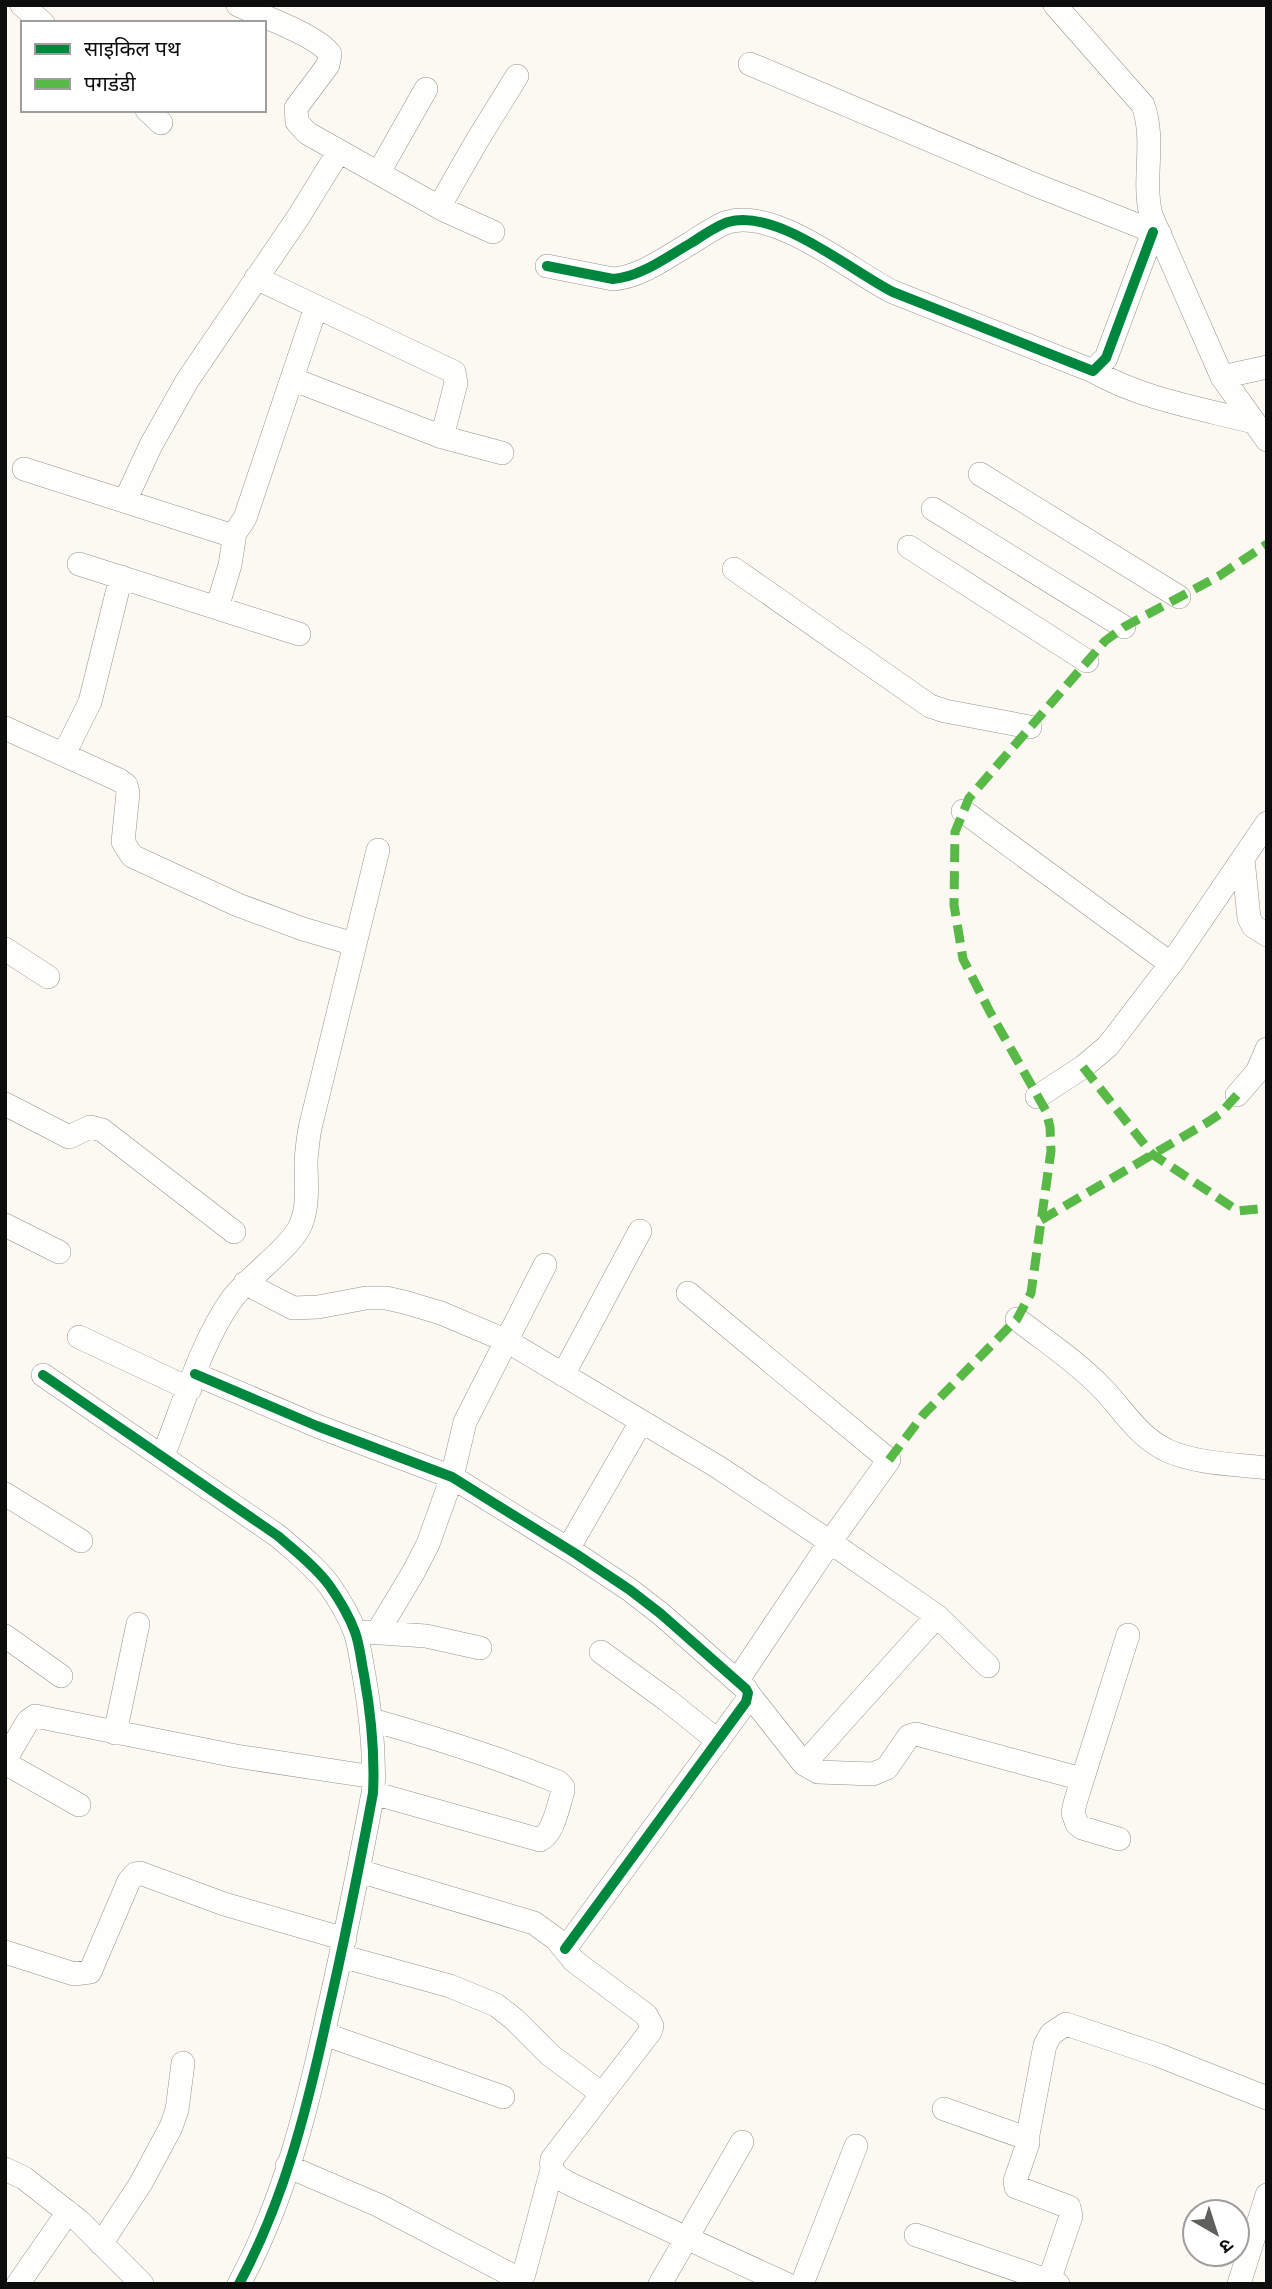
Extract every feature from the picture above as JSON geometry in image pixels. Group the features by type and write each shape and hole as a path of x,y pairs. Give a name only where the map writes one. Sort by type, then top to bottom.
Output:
{"street":[{"path":"22,5 41,21"},
{"path":"238,5 313,40 330,54 328,65 296,108 298,122 307,133 439,207 493,232"},
{"path":"1055,5 1143,106 1148,118 1149,132 1148,204 1156,233 1222,377 1260,431"},
{"path":"750,64 1156,233"},
{"path":"439,207 517,76"},
{"path":"379,172 426,89"},
{"path":"124,501 151,444 187,381 299,216 339,151"},
{"path":"547,266 614,279 622,278 646,268 728,222 757,222 816,244 893,292 1166,401 1260,431"},
{"path":"1093,371 1106,358 1156,233"},
{"path":"256,278 454,372 456,383 442,437"},
{"path":"217,608 232,556 235,533 245,518 316,307"},
{"path":"1222,377 1267,367"},
{"path":"292,379 442,437 502,453"},
{"path":"24,469 227,534 235,533"},
{"path":"980,474 1179,597"},
{"path":"933,509 1124,626"},
{"path":"909,547 1087,661"},
{"path":"79,564 299,634"},
{"path":"734,569 930,706 1030,727"},
{"path":"64,754 90,702 121,578"},
{"path":"5,728 126,785 128,793 123,842 132,856 238,905 354,944"},
{"path":"963,811 1171,964"},
{"path":"1038,1097 1083,1067 1108,1046 1171,964 1267,823"},
{"path":"163,1457 221,1314 245,1283 291,1239 302,1224 310,1128 378,850"},
{"path":"1243,859 1249,918 1253,926 1267,935"},
{"path":"5,949 48,977"},
{"path":"1237,1095 1257,1072 1267,1049"},
{"path":"5,1104 69,1136 90,1127 103,1130 234,1232"},
{"path":"5,1225 59,1252"},
{"path":"563,1375 640,1231"},
{"path":"366,1632 413,1573 428,1544 452,1477 465,1422 545,1265"},
{"path":"245,1283 293,1308 318,1307 366,1298 386,1298 441,1312 507,1341 718,1467 830,1542 937,1616 988,1666"},
{"path":"565,1949 746,1702 742,1687 830,1542 889,1460 688,1293"},
{"path":"1017,1319 1092,1379 1137,1430 1168,1451 1187,1457 1267,1468"},
{"path":"79,1337 452,1477 568,1549 661,1614 742,1687 804,1764 818,1772 873,1774 887,1768 909,1737 916,1734 1082,1779"},
{"path":"43,1375 278,1536 312,1566 366,1632 373,1785 359,1871 310,2094 276,2203 239,2284"},
{"path":"568,1549 641,1422"},
{"path":"5,1494 81,1541"},
{"path":"804,1764 937,1616"},
{"path":"115,1733 138,1624"},
{"path":"366,1632 426,1636 480,1648"},
{"path":"1119,1839 1077,1824 1073,1813 1128,1635"},
{"path":"5,1636 61,1676"},
{"path":"601,1652 718,1741"},
{"path":"79,1805 5,1762 28,1721 35,1717 373,1785 540,1840 547,1834 563,1791 558,1782 451,1742 372,1720"},
{"path":"359,1871 534,1923 565,1949 574,1961 646,2015 651,2022 650,2032 552,2159 550,2166 559,2179 572,2186 786,2284"},
{"path":"6,1955 74,1974 90,1972 128,1881 140,1873 496,2005 550,2055 602,2094"},
{"path":"916,2235 1053,2282 1071,2210 1065,2204 1016,2187 1015,2181 1027,2140 1045,2045 1051,2034 1066,2024 1146,2051 1267,2098"},
{"path":"324,2034 503,2097"},
{"path":"101,2244 141,2183 171,2127 177,2110 183,2063"},
{"path":"944,2109 1023,2136 1027,2140"},
{"path":"660,2284 742,2142"},
{"path":"802,2284 856,2146"},
{"path":"288,2166 378,2205 488,2275 519,2279 524,2274 552,2169"},
{"path":"5,2169 24,2178 68,2212 142,2284"},
{"path":"1239,2284 1267,2195"},
{"path":"18,2284 68,2212"}],"marked path":[{"path":"889,1460 923,1415 1017,1319 1031,1293 1051,1151 1046,1111 963,959 954,905 955,832 969,798 1105,641 1124,627 1219,576 1267,544"},
{"path":"1083,1067 1152,1154 1238,1211 1267,1208"},
{"path":"1041,1220 1208,1122 1220,1114 1237,1095"}],"cycle path":[{"path":"547,266 613,279 654,265 728,222 747,220 769,224 813,244 893,292 1093,371 1106,358 1153,232"},
{"path":"195,1374 317,1426 452,1477 630,1590 746,1689 746,1702 565,1949"},
{"path":"43,1375 278,1536 329,1585 347,1614 358,1643 370,1719 373,1793 339,1961 302,2120 269,2220 239,2284"}]}
